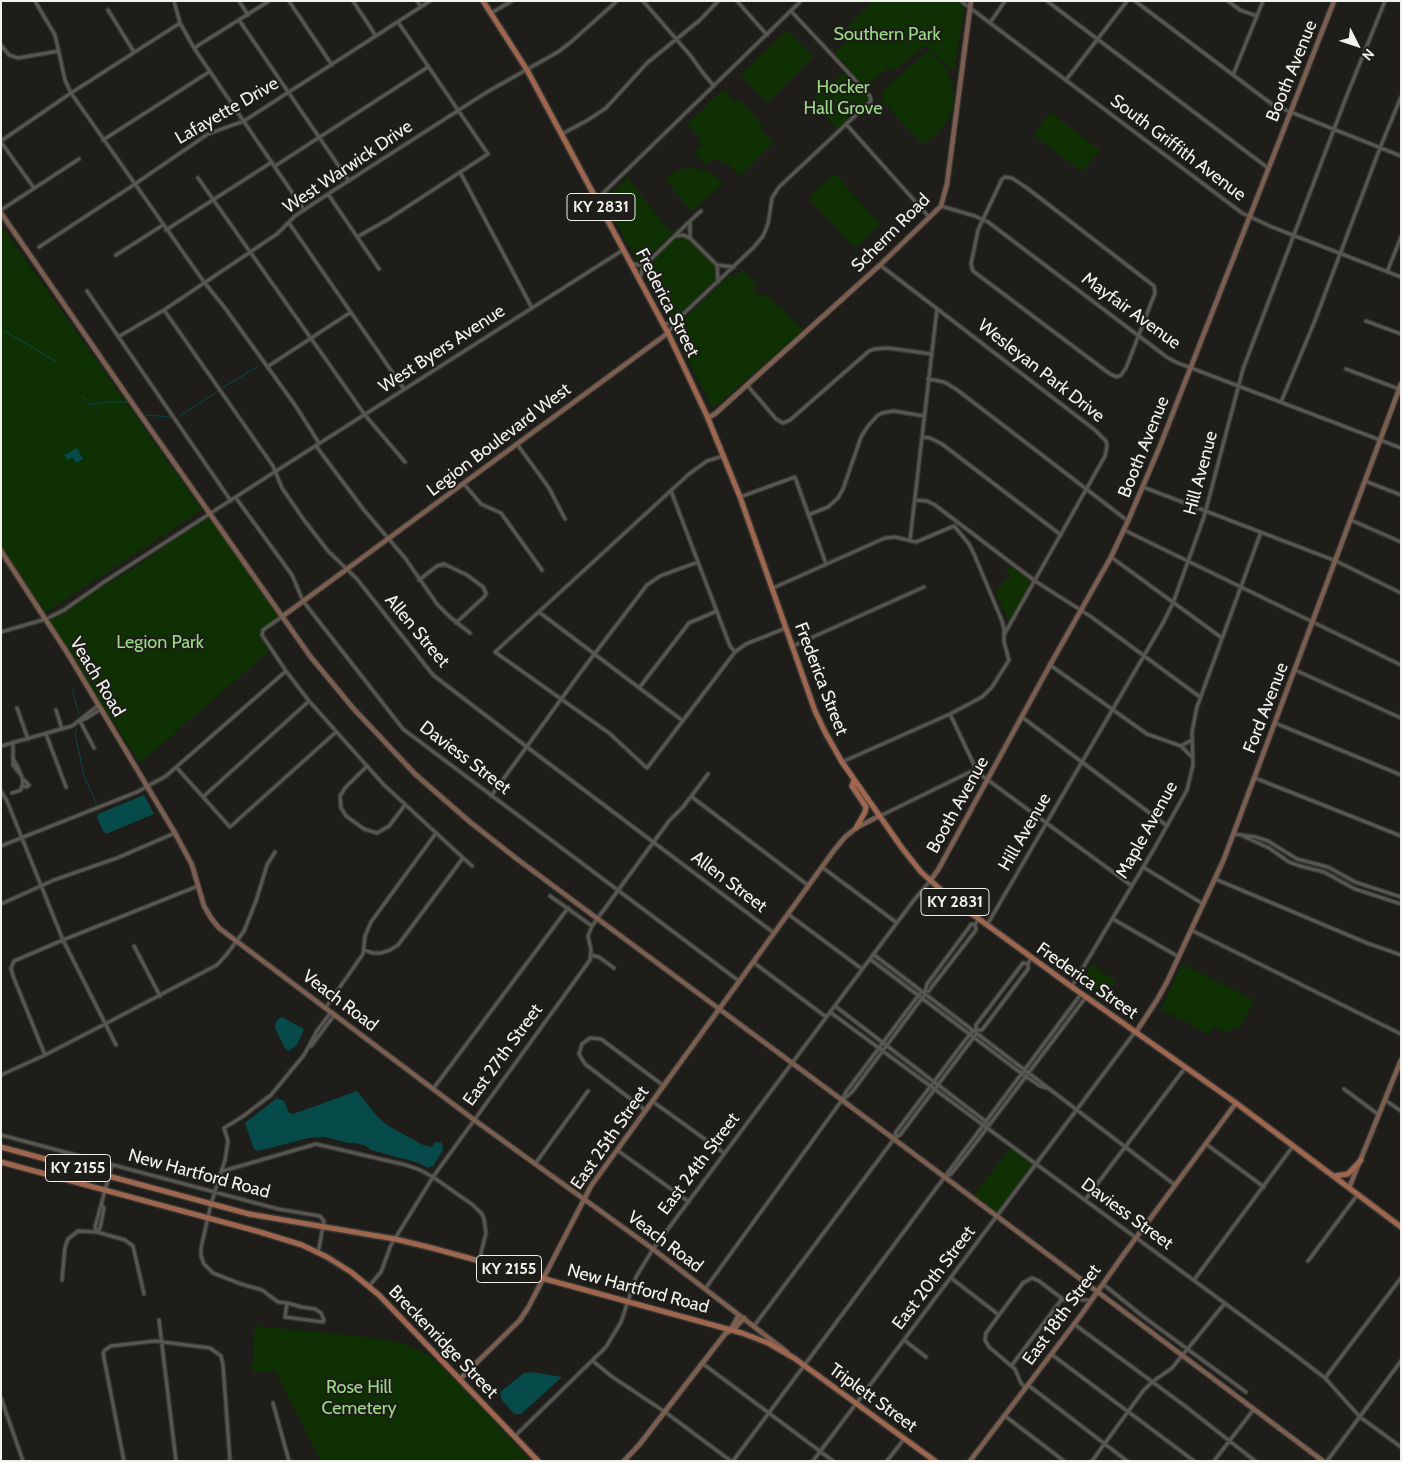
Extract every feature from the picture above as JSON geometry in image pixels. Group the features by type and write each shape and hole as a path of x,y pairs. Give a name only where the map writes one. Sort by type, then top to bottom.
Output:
{"main road":[{"name":"Frederica Street","path":"483,1 527,70 562,134 640,279 708,418 740,497 819,720 842,762 911,861 930,881 977,922 987,926 1186,1067 1401,1227"},
{"path":"854,780 852,786 866,807 856,828"},
{"name":"New Hartford Road","path":"1,1147 266,1218 395,1239 543,1278 731,1329 768,1343 794,1358"},
{"path":"1333,1176 1348,1174 1361,1160"},
{"name":"KY 2155","path":"1,1162 286,1239 318,1253"},
{"name":"Breckenridge Street","path":"318,1253 343,1267 368,1286 538,1461"},
{"name":"Triplett Street","path":"794,1358 934,1461"}],"street":[{"path":"35,1 55,35 65,80 71,93 103,140 166,230 267,367 318,445 364,510 405,558 437,604 456,623 470,633"},
{"path":"174,1 180,23 194,48 304,210"},
{"path":"240,1 248,15"},
{"path":"194,48 269,1"},
{"path":"289,1 332,65"},
{"path":"353,1 376,36"},
{"path":"417,1 421,7"},
{"name":"Lafayette Drive","path":"39,247 208,134 244,121 430,1"},
{"path":"491,13 512,1"},
{"name":"West Warwick Drive","path":"118,337 164,310 278,234 304,210 328,194 459,110 572,42 617,1"},
{"path":"643,1 714,86"},
{"path":"562,134 606,108 647,63 700,20 718,1"},
{"path":"738,1 767,35"},
{"path":"597,199 801,1"},
{"name":"South Griffith Avenue","path":"961,1 1249,218 1401,277"},
{"name":"Scherm Road","path":"708,418 716,413 880,266 941,206 947,184 971,1"},
{"path":"990,23 1005,1"},
{"path":"1047,1 1268,168"},
{"path":"1066,80 1126,1"},
{"path":"1135,1 1273,105 1401,156"},
{"path":"1228,1 1240,10 1257,16"},
{"path":"1233,75 1263,1"},
{"name":"Booth Avenue","path":"930,881 988,780 1124,530 1143,487 1334,1"},
{"name":"Hill Avenue","path":"987,926 1173,603 1206,512 1238,385 1385,1"},
{"path":"108,10 134,52"},
{"path":"663,324 676,320 754,247 763,236 768,224 772,198 779,187 867,105 871,99 791,11"},
{"path":"239,20 349,181"},
{"path":"357,237 387,220 488,154 398,22"},
{"path":"34,188 1,141 71,93 180,23"},
{"path":"1,45 7,53 16,58 59,51"},
{"path":"166,230 214,199 319,137 428,67"},
{"path":"103,140 209,72"},
{"path":"1281,402 1314,323 1401,97"},
{"path":"846,124 930,218"},
{"path":"79,159 1,212 109,370 310,656 376,734 415,774 474,826 1323,1461"},
{"path":"460,172 532,308"},
{"path":"1005,177 1012,178 1027,188 1152,283 1155,293 1139,335 1124,372 1117,376 1110,374 973,271 971,259 978,230 1002,179 1005,177"},
{"path":"198,178 365,414 405,462"},
{"path":"328,194 379,268"},
{"name":"Mayfair Avenue","path":"941,206 982,219 1168,358 1401,448"},
{"path":"640,279 642,270 647,263 701,211"},
{"path":"690,221 690,238"},
{"path":"289,223 404,389"},
{"path":"116,254 163,225"},
{"path":"675,236 683,235 690,238 717,265 719,273 718,282"},
{"path":"1387,272 1401,237"},
{"name":"West Byers Avenue","path":"1,632 46,619 64,610 107,580 276,471 624,250"},
{"path":"631,262 638,265 647,263"},
{"path":"717,265 734,267"},
{"name":"Wesleyan Park Drive","path":"880,266 1104,437 1107,446 1105,456 1004,634"},
{"path":"87,291 231,501"},
{"path":"910,540 937,309"},
{"name":"Allen Street","path":"164,310 276,471 282,488 304,520 328,551 347,569 434,675 526,748 774,932"},
{"path":"267,367 351,312"},
{"path":"668,334 676,320"},
{"path":"1366,321 1401,334"},
{"name":"Legion Boulevard West","path":"283,616 668,334"},
{"path":"747,385 776,419 783,423 790,420 869,351 888,348 931,354"},
{"path":"1346,369 1400,386"},
{"path":"928,379 944,382 956,388 1128,521"},
{"name":"Ford Avenue","path":"1136,1032 1157,1000 1179,957 1234,834 1380,440 1398,400 1400,386"},
{"path":"808,515 828,507 838,498 843,489 861,437 877,416 894,411 924,416"},
{"path":"922,437 930,438 942,444 1061,535"},
{"path":"517,444 549,488 565,519"},
{"path":"723,455 699,466 495,652 609,733 647,768 735,652 746,644 787,628"},
{"path":"740,497 795,477 826,564"},
{"path":"1366,481 1401,495"},
{"path":"464,484 481,504 501,513 542,570"},
{"path":"1143,487 1336,561 1401,593"},
{"path":"671,491 730,646 735,652"},
{"name":"Daviess Street","path":"236,498 292,575 303,601 403,729 739,981"},
{"path":"914,500 935,504 1035,581 1200,697"},
{"path":"1351,520 1401,542"},
{"path":"773,588 885,538 894,537 916,542 951,526 956,527 969,544 1002,621 1004,642 1009,660 1002,673 982,696 950,714 842,762"},
{"path":"1124,530 1401,665"},
{"name":"Maple Avenue","path":"1072,987 1167,826 1190,782 1193,757 1193,723 1200,697 1260,532"},
{"name":"Veach Road","path":"1,551 46,619 175,833 192,865 204,906 219,928 473,1119 653,1249 794,1358"},
{"path":"1110,557 1222,638"},
{"path":"491,796 594,654 651,581 698,562"},
{"path":"419,580 437,566 444,564 467,575 484,587 485,596 456,623"},
{"path":"793,646 924,587"},
{"path":"638,688 689,623 717,611"},
{"path":"539,612 683,721"},
{"path":"283,616 262,633 286,671 309,701 367,766 405,805 472,866"},
{"path":"1050,665 1147,734 1181,746 1193,757"},
{"path":"1295,670 1401,718"},
{"path":"1,846 147,787 177,768 251,700 286,671"},
{"path":"203,797 309,701"},
{"path":"1,746 62,729 87,718 100,707"},
{"path":"80,721 100,707"},
{"path":"17,708 28,739"},
{"path":"56,710 62,729"},
{"path":"950,714 976,769 981,775 1132,886"},
{"path":"1022,717 1167,826"},
{"path":"80,721 94,748"},
{"path":"1275,723 1401,775"},
{"path":"177,768 230,827 336,732"},
{"path":"46,734 66,787"},
{"path":"1181,746 1186,745 1192,740"},
{"path":"12,793 21,790 23,786 22,777 13,765 14,742"},
{"path":"367,766 345,788 340,796 341,808 346,816 368,831 377,833 389,826 405,805"},
{"path":"879,816 976,769"},
{"path":"614,968 599,957 591,955 588,936 592,926 669,821 692,797 708,774"},
{"path":"1255,778 1401,836"},
{"path":"1,791 64,940 116,1045"},
{"path":"692,797 809,886"},
{"name":"East 25th Street","path":"460,1379 516,1326 528,1308 583,1199 839,843 856,828 879,816"},
{"path":"1,904 175,833"},
{"path":"326,1007 359,960 364,950 365,936 371,922 436,833"},
{"path":"1234,834 1269,848 1289,862 1324,872 1355,889 1401,904"},
{"path":"1242,836 1256,837 1268,841 1297,859 1328,867 1355,882 1401,897"},
{"path":"1,1074 45,1055 211,969 227,954 248,922 267,865 275,852"},
{"path":"364,950 381,953 398,945 463,858"},
{"path":"822,867 897,923"},
{"path":"1143,867 1203,904"},
{"path":"1215,879 1367,943 1401,955"},
{"name":"East 24th Street","path":"515,1436 594,1361 606,1347 621,1322 636,1277 653,1249 873,954 930,881"},
{"path":"45,1055 12,972 14,961 198,886"},
{"path":"550,896 592,926"},
{"path":"433,1089 568,908"},
{"name":"Allen Street","path":"788,914 862,969"},
{"path":"1113,918 1179,957"},
{"path":"924,992 929,991 976,930 977,922"},
{"path":"705,1289 846,1092 924,992 927,984 970,926 977,922"},
{"path":"1191,930 1401,1034"},
{"path":"134,946 160,996"},
{"path":"873,954 1175,1185"},
{"name":"East 27th Street","path":"368,1286 381,1272 395,1239 433,1177 583,969 591,955"},
{"path":"894,1139 896,1132 970,1035 982,1030 1028,969 1031,958"},
{"path":"870,959 1025,1076 1040,1086 1048,1088"},
{"path":"753,962 826,1017"},
{"path":"754,1326 894,1139 900,1135 974,1038 976,1025 1023,963 1028,964"},
{"path":"594,1361 611,1376 665,1412 732,1461 945,1178 948,1171 1024,1069 1084,995"},
{"path":"945,1178 951,1174 988,1126 1084,995"},
{"path":"842,1100 852,1092 887,1046 920,997"},
{"path":"834,1006 986,1121 988,1126"},
{"name":"Daviess Street","path":"830,1012 983,1125 988,1126 1325,1378 1360,1416 1401,1448"},
{"path":"287,1303 285,1317 323,1322 324,1320 321,1313 315,1309 287,1303 278,1302 262,1290 224,1278 207,1268 201,1256 201,1248 207,1217 222,1171 228,1141 224,1128 242,1117 271,1094 304,1055 333,1013"},
{"name":"East 20th Street","path":"813,1461 1136,1032"},
{"path":"646,1110 585,1064 579,1054 582,1044 590,1038 601,1039 664,1086"},
{"path":"1350,1188 1401,1060"},
{"path":"1085,1200 1186,1067"},
{"path":"1344,1089 1378,1115"},
{"path":"534,1164 588,1091"},
{"path":"1385,1100 1401,1112"},
{"path":"652,1101 724,1153"},
{"name":"East 18th Street","path":"970,1461 1074,1324 1236,1103"},
{"name":"New Hartford Road","path":"1,1135 278,1209 320,1216 324,1219 323,1227"},
{"path":"222,1171 308,1145 324,1144 406,1165 433,1177 473,1205 484,1219 486,1232 479,1261"},
{"path":"1206,1144 1264,1187"},
{"path":"1194,1280 1293,1146"},
{"path":"617,1150 689,1202"},
{"path":"97,1232 95,1228 112,1165"},
{"path":"1308,1261 1358,1194"},
{"path":"318,1253 323,1227"},
{"path":"62,1280 65,1247 68,1239 78,1231 97,1232 125,1240 133,1246 144,1294"},
{"path":"951,1278 999,1315"},
{"path":"1325,1378 1401,1278"},
{"path":"1091,1300 1062,1299 1039,1280 1029,1279 1023,1284 986,1333 985,1340 989,1347 1012,1365 1021,1383 1127,1461"},
{"path":"1103,1284 1187,1350 1246,1392"},
{"path":"1012,1365 1062,1299"},
{"path":"1092,1461 1128,1411 1152,1382 1172,1368 1225,1303"},
{"path":"628,1460 702,1363 741,1317"},
{"path":"1140,1323 1145,1318"},
{"path":"159,1320 176,1461"},
{"path":"1074,1324 1255,1461"},
{"path":"904,1340 926,1357"},
{"path":"124,1461 103,1353 110,1346 146,1341 210,1348 220,1356 223,1365 230,1461"},
{"path":"1051,1354 1194,1461"},
{"path":"1328,1461 1401,1362"},
{"path":"702,1363 833,1461"},
{"path":"1395,1369 1401,1373"},
{"path":"1,1398 23,1461"},
{"path":"273,1402 289,1461"},
{"path":"1214,1461 1254,1409"},
{"path":"1005,1416 1064,1461"},
{"path":"887,1461 904,1438"}],"green space":[{"name":"Southern Park","path":"873,1 957,1 965,7 954,71 925,46 892,72 887,68 866,88 834,53 854,34 848,27"},
{"path":"787,30 814,57 767,103 741,75"},
{"path":"928,51 938,59 948,72 954,95 953,106 948,120 923,145 881,100 882,91"},
{"name":"Hocker Hall Grove","path":"845,71 868,99 838,129 811,101"},
{"path":"723,89 735,102 738,99 763,125 759,128 773,143 740,176 728,163 725,165 718,158 706,166 694,153 702,145 698,140 700,137 687,124"},
{"path":"1050,112 1100,150 1083,172 1033,135"},
{"path":"690,167 709,172 723,183 694,210 690,210 665,179 678,170"},
{"path":"630,175 629,179 669,231 673,230 674,232 641,263 638,263 604,200"},
{"path":"833,175 836,175 879,223 879,226 855,248 808,198"},
{"path":"1,225 202,510 43,614 1,552"},
{"path":"684,237 690,240 715,266 716,278 675,319 669,321 644,271 674,240"},
{"path":"743,269 757,284 753,288 757,294 762,297 766,293 803,330 713,409 674,332 678,324 730,275 735,277"},
{"name":"Legion Park","path":"211,513 283,616 262,635 268,652 140,763 46,619 137,566"},
{"path":"1011,566 1030,580 1031,583 1011,621 1009,621 996,593 1003,581 1006,578 1008,580 1011,576 1004,570"},
{"path":"1091,964 1116,981 1103,1000 1082,984"},
{"path":"1182,964 1254,1000 1239,1029 1234,1026 1229,1032 1223,1032 1213,1027 1209,1034 1161,1009"},
{"path":"1011,1147 1033,1165 997,1212 974,1195"},
{"name":"Rose Hill Cemetery","path":"255,1326 358,1336 402,1343 429,1355 475,1401 530,1461 321,1461 275,1371 252,1372"}],"water":[{"path":"77,448 83,459 76,463 73,457 67,460 64,455"},
{"path":"144,795 154,814 106,834 103,831 97,817 98,814"},
{"path":"282,1017 304,1029 297,1045 289,1051 285,1048 275,1028 276,1021"},
{"path":"357,1091 376,1115 387,1125 423,1145 431,1147 436,1142 442,1143 443,1150 433,1166 428,1168 419,1163 371,1150 366,1146 325,1137 309,1138 258,1151 254,1149 245,1123 277,1098 284,1101 289,1113 293,1114"},
{"path":"532,1372 562,1377 521,1414 514,1414 502,1400 500,1392 524,1373"}],"waterway":[{"path":"1,329 57,362"},
{"path":"222,388 257,367"},
{"path":"179,416 217,392"},
{"path":"82,395 91,405 107,402 128,402"},
{"path":"146,415 171,417"},
{"path":"72,689 79,714"},
{"path":"77,729 75,733 84,776 96,803"}]}
